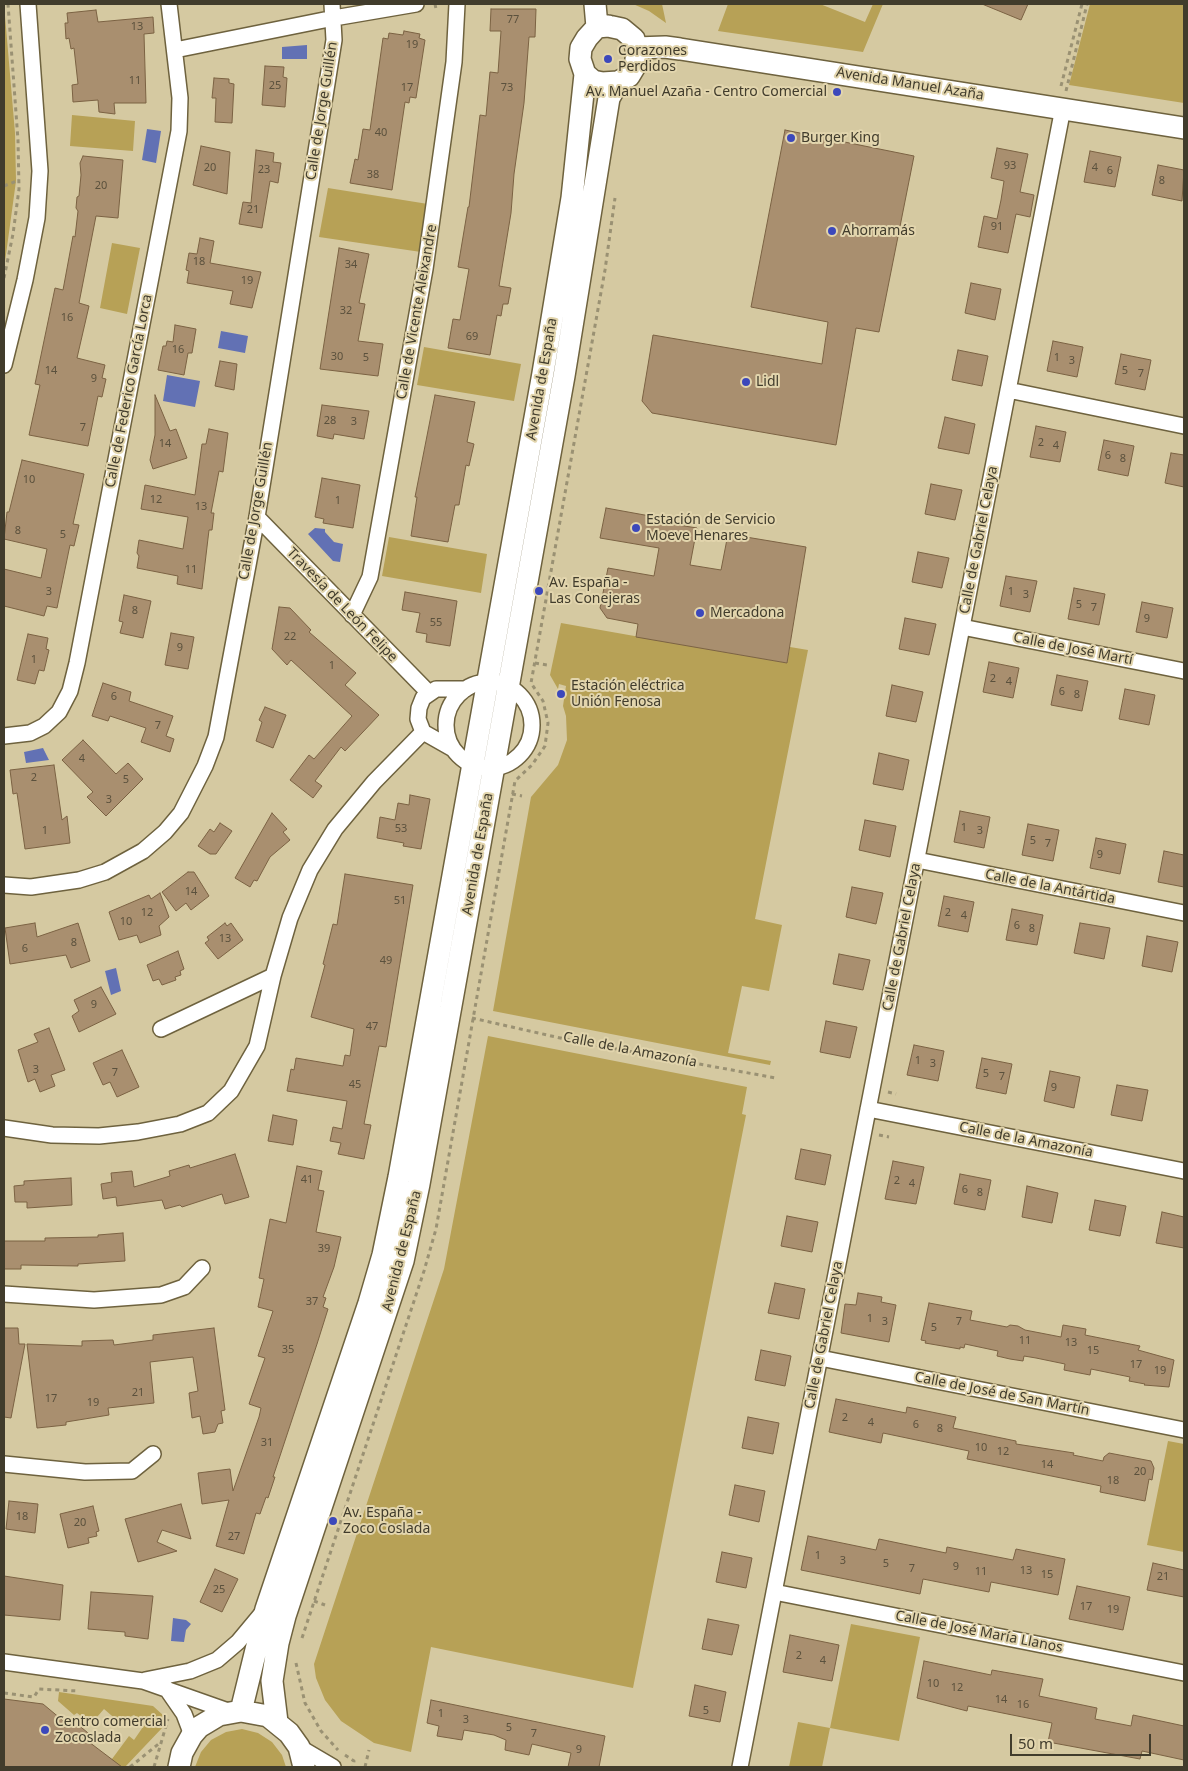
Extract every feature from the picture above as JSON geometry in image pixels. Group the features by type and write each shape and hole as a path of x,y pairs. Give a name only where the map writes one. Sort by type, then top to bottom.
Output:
{"street":[{"path":"4,365 25,280 37,218 40,181 28,4"},
{"name":"Calle de Federico García Lorca","path":"4,736 30,733 44,726 58,712 70,691 179,131 180,98 169,4"},
{"path":"175,50 333,11 416,4"},
{"name":"Calle de Vicente Aleixandre","path":"352,615 370,577 425,268 454,62 457,4"},
{"path":"595,4 598,27"},
{"name":"Calle de Jorge Guillén","path":"4,885 31,887 55,884 105,872 143,851 165,832 180,813 205,766 216,737 257,517 334,40 333,11"},
{"path":"598,27 622,29 634,38 636,48 635,66 629,76 618,82 602,83 593,80 585,74 580,59 581,48 587,38 598,27"},
{"name":"Avenida Manuel Azaña","path":"636,48 665,47 1064,102 1184,128"},
{"name":"Avenida de España","path":"277,1722 272,1682 278,1643 285,1616 403,1260 498,684 570,207 585,74"},
{"name":"Avenida de España","path":"498,684 564,376 608,98 618,82"},
{"name":"Calle de Gabriel Celaya","path":"740,1767 1064,102"},
{"path":"1008,390 1184,426"},
{"name":"Travesía de León Felipe","path":"257,517 428,692"},
{"name":"Calle de José Martí","path":"962,627 1184,671"},
{"path":"454,749 424,732 418,719 419,708 428,692 444,687 466,689 498,684 518,694 528,706 533,724 530,739 523,752 511,763 483,767 462,758 454,749 448,736 447,723 450,710 456,698 466,689"},
{"path":"4,1128 52,1135 99,1136 138,1132 180,1124 208,1113 231,1091 248,1064 259,1038 273,976 290,918 310,870 335,829 374,782 424,732"},
{"name":"Avenida de España","path":"236,1711 266,1609 366,1312 383,1255 483,767"},
{"name":"Calle de la Antártida","path":"917,860 1184,913"},
{"path":"161,1029 273,976"},
{"name":"Calle de la Amazonía","path":"868,1108 1184,1171"},
{"path":"4,1294 94,1300 161,1295 184,1287 202,1268"},
{"name":"Calle de José de San Martín","path":"820,1358 1184,1430"},
{"path":"4,1464 84,1472 132,1471 153,1454"},
{"name":"Calle de José María Llanos","path":"774,1592 1184,1673"},
{"name":"Avenida de España","path":"143,1680 190,1671 217,1660 238,1642 266,1609"},
{"path":"4,1662 143,1680 236,1711 260,1714 277,1722 289,1733 303,1762 333,1767"},
{"path":"166,1688 184,1714 192,1735"},
{"path":"179,1767 182,1753 192,1735 209,1720 236,1711"}],"path":[{"path":"4,278 13,234 19,180 16,103 8,4"},
{"path":"435,4 436,10"},
{"path":"1061,86 1082,4"},
{"path":"1064,102 1087,4"},
{"path":"4,186 19,180"},
{"name":"Calle de la Amazonía","path":"484,1020 578,1042 776,1078"},
{"path":"4,1693 34,1697 39,1688 85,1692"},
{"path":"154,1767 168,1718"},
{"path":"130,1767 161,1742"},
{"path":"365,1767 369,1750"},
{"path":"352,1767 354,1761"}],"shaded area":[{"path":"4,4 15,133 16,181 4,269"},
{"path":"633,4 662,4 666,23 649,11"},
{"path":"728,4 820,4 865,22 873,4 883,4 863,52 718,31"},
{"path":"1090,4 1184,4 1184,103 1069,85"},
{"path":"72,115 135,121 133,151 70,146"},
{"path":"328,188 428,204 421,252 319,237"},
{"path":"112,243 140,248 127,314 100,308"},
{"path":"424,347 521,364 514,401 417,385"},
{"path":"389,537 487,554 481,593 382,576"},
{"path":"561,623 787,663 790,647 808,650 755,919 782,925 769,991 742,986 728,1053 771,1061 770,1065 493,1011 531,797 558,765 567,740 566,716 563,706 566,686 559,684 558,689 550,675"},
{"path":"488,1036 747,1087 742,1114 746,1115 633,1688 431,1647 411,1752 374,1743 341,1721 325,1700 316,1678 314,1664 444,1269"},
{"path":"1168,1441 1184,1444 1184,1552 1147,1545"},
{"path":"851,1624 920,1637 899,1741 830,1728"},
{"path":"59,1692 153,1706 164,1716 163,1727 125,1767 115,1767 109,1763 129,1736 134,1740 145,1724 134,1715 119,1722 104,1709 91,1724 77,1713 74,1715 58,1701"},
{"path":"798,1722 830,1728 822,1767 789,1767"},
{"path":"242,1729 258,1733 272,1742 282,1755 286,1767 195,1767 201,1752 211,1740 226,1732"}],"water":[{"path":"307,45 307,59 282,59 282,47"},
{"path":"147,129 161,131 156,163 142,160"},
{"path":"221,331 248,336 245,353 218,348"},
{"path":"167,375 200,381 195,407 163,401"},
{"path":"315,528 325,529 325,532 334,542 343,544 340,562 333,561 308,534"},
{"path":"43,748 49,760 26,763 24,752"},
{"path":"116,968 121,991 111,995 105,971"},
{"path":"173,1618 186,1620 191,1624 186,1630 184,1642 171,1641"}],"building":[{"path":"982,4 1028,4 1021,20"},
{"path":"491,9 536,9 535,37 529,37 524,103 514,174 511,213 499,286 511,288 508,304 503,304 501,316 497,315 490,355 448,348 453,319 460,320 469,269 458,267 469,207 480,115 486,116 490,72 498,73 501,31 490,31"},
{"path":"96,10 98,22 153,17 154,33 144,34 146,103 114,103 115,114 99,112 98,100 73,102 72,85 78,84 74,48 71,49 69,38 66,39 65,23 68,23 67,13"},
{"path":"404,31 420,34 419,38 425,40 416,98 410,97 409,103 405,102 392,190 350,183 355,159 358,160 363,129 370,130 383,38 388,39 389,33 403,35"},
{"path":"265,66 284,67 283,77 287,78 285,107 262,105"},
{"path":"214,78 229,79 229,83 234,84 232,123 215,122 216,98 212,98"},
{"path":"785,130 914,156 879,332 856,328 836,445 652,413 642,401 653,335 822,364 828,322 751,307"},
{"path":"201,146 230,152 227,194 193,185"},
{"path":"997,148 1028,154 1020,192 1034,195 1030,217 1016,214 1008,253 978,247 984,216 997,219 1001,200 1004,181 991,178"},
{"path":"256,150 274,153 273,162 281,163 278,183 270,181 262,228 239,224 243,202 251,203"},
{"path":"1090,151 1121,157 1115,187 1084,182"},
{"path":"83,156 123,160 118,218 96,216 79,303 89,306 77,358 105,365 102,378 106,379 102,397 98,396 88,446 29,435 40,385 35,384 55,288 63,290 73,236 75,237 78,211 76,208 77,197 79,196 81,175 80,163"},
{"path":"1158,165 1184,170 1182,201 1152,195"},
{"path":"200,238 214,241 210,263 261,272 252,308 230,304 233,291 187,283 189,271 186,270 189,253 197,254"},
{"path":"339,248 369,254 359,303 365,304 358,341 383,344 378,376 320,369"},
{"path":"971,283 1001,289 995,320 965,313"},
{"path":"175,325 196,329 192,353 188,353 184,375 158,370 163,346 166,346 167,341 173,342"},
{"path":"1053,341 1083,347 1077,377 1047,371"},
{"path":"958,350 988,356 982,386 952,380"},
{"path":"1121,354 1151,360 1145,390 1115,384"},
{"path":"220,361 237,364 234,390 215,386"},
{"path":"155,395 170,431 176,429 187,458 153,469 150,460 155,435"},
{"path":"435,395 475,402 467,442 474,444 469,466 466,465 459,505 455,505 448,542 411,536 417,497 415,497"},
{"path":"322,405 369,411 364,439 334,434 333,439 317,436"},
{"path":"945,417 975,424 969,454 938,448"},
{"path":"1036,426 1066,432 1060,462 1030,457"},
{"path":"209,429 228,433 223,472 219,471 211,513 214,513 212,530 209,530 202,589 177,584 178,576 137,568 139,556 137,553 139,540 183,549 188,517 141,509 145,485 195,495 202,444 206,444"},
{"path":"1104,440 1134,446 1128,476 1098,470"},
{"path":"1171,453 1184,455 1184,487 1165,483"},
{"path":"22,460 84,474 73,524 79,525 74,546 70,545 57,608 47,606 44,616 4,606 4,569 41,578 47,549 4,539 7,512 9,512"},
{"path":"322,478 360,485 353,528 323,523 324,519 315,517"},
{"path":"931,484 962,490 955,520 925,514"},
{"name":"Mercadona","path":"606,508 672,520 672,524 697,528 690,565 721,570 728,534 806,547 787,663 636,637 638,624 607,618 600,608 608,568 654,576 659,548 600,538"},
{"path":"918,552 949,558 942,588 912,582"},
{"path":"1006,576 1037,581 1030,612 1000,606"},
{"path":"1074,588 1105,594 1099,625 1068,619"},
{"path":"405,592 457,601 450,646 426,642 427,634 416,632 420,613 402,610"},
{"path":"124,595 151,601 143,638 120,633 123,622 119,621"},
{"path":"1142,602 1173,608 1167,638 1136,632"},
{"path":"279,607 290,608 311,630 309,632 356,673 345,685 379,715 345,751 341,747 315,781 322,786 313,798 290,780 309,755 314,759 352,716 291,660 287,665 272,649"},
{"path":"905,618 936,624 929,655 899,649"},
{"path":"171,633 194,637 188,669 165,665"},
{"path":"28,634 48,638 46,649 49,650 44,671 39,670 35,684 17,680"},
{"path":"989,662 1019,668 1013,698 983,692"},
{"path":"1057,675 1088,681 1082,711 1051,705"},
{"path":"103,683 131,692 129,701 173,716 166,736 174,739 170,752 141,742 146,728 110,716 108,721 92,716"},
{"path":"892,685 923,692 916,722 886,716"},
{"path":"1125,689 1155,695 1149,725 1119,719"},
{"path":"265,707 286,715 273,748 256,741 262,722 259,720"},
{"path":"83,740 116,774 128,763 143,779 106,816 87,797 93,792 62,760"},
{"path":"879,753 909,760 903,790 873,784"},
{"path":"54,765 62,820 67,816 70,843 25,849 17,793 13,794 10,770"},
{"path":"410,795 430,799 421,849 403,846 404,843 377,838 380,817 395,820 398,803 409,805"},
{"path":"960,811 990,817 984,848 954,842"},
{"path":"272,813 287,829 283,832 290,840 270,857 257,881 254,880 250,887 235,878"},
{"path":"865,820 896,826 890,857 859,850"},
{"path":"220,823 232,831 216,854 210,854 198,846 210,829 214,832"},
{"path":"1028,824 1059,830 1053,861 1022,855"},
{"path":"1096,838 1126,844 1120,874 1090,868"},
{"path":"1164,851 1184,855 1184,887 1158,882"},
{"path":"188,872 194,872 209,896 191,910 186,903 176,911 162,892"},
{"path":"345,874 413,885 386,1047 379,1046 364,1124 371,1125 364,1159 338,1154 341,1143 330,1141 333,1127 342,1129 347,1101 287,1091 291,1069 294,1070 296,1058 343,1066 345,1055 350,1056 354,1029 311,1017 325,965 323,964 333,924 337,925"},
{"path":"852,887 883,893 876,924 846,917"},
{"path":"160,893 169,917 159,926 161,935 140,943 137,935 119,940 109,912 149,895 151,899"},
{"path":"944,896 974,902 968,932 938,926"},
{"path":"1012,909 1043,915 1037,945 1006,940"},
{"path":"35,923 37,937 78,923 90,961 71,968 66,955 10,964 5,928"},
{"path":"225,923 227,926 231,923 243,940 218,959 205,943 209,940 207,937"},
{"path":"1080,923 1110,928 1104,959 1074,953"},
{"path":"1147,936 1178,942 1172,972 1142,966"},
{"path":"178,951 184,969 180,971 181,975 175,977 176,980 162,985 159,979 153,981 147,965"},
{"path":"839,954 870,960 863,990 833,984"},
{"path":"101,987 116,1014 79,1032 72,1016 79,1011 74,1000"},
{"path":"826,1021 857,1027 850,1058 820,1052"},
{"path":"49,1028 65,1070 51,1075 55,1086 40,1092 35,1079 28,1082 18,1050 38,1042 34,1034"},
{"path":"914,1045 944,1051 938,1081 907,1075"},
{"path":"122,1050 139,1087 117,1097 110,1082 103,1085 93,1063"},
{"path":"982,1058 1012,1064 1006,1094 976,1088"},
{"path":"1050,1071 1080,1077 1074,1108 1044,1101"},
{"path":"1117,1085 1148,1090 1142,1121 1111,1115"},
{"path":"273,1115 297,1120 293,1145 268,1141"},
{"path":"801,1149 831,1155 825,1185 795,1179"},
{"path":"235,1154 249,1197 225,1204 222,1194 182,1207 180,1205 165,1209 162,1200 117,1206 116,1197 103,1199 101,1184 112,1182 111,1173 132,1171 134,1187 170,1176 169,1171 189,1165 190,1168"},
{"path":"893,1161 924,1167 916,1204 885,1199"},
{"path":"297,1166 322,1171 318,1190 324,1191 316,1232 341,1237 334,1267 323,1297 326,1298 323,1307 328,1309 273,1477 275,1477 268,1498 266,1497 260,1514 256,1513 244,1554 216,1546 229,1500 202,1504 198,1473 230,1469 233,1491 259,1417 261,1408 249,1404 265,1358 258,1356 273,1311 258,1307 264,1279 259,1278 270,1219 286,1223"},
{"path":"960,1174 991,1180 985,1210 954,1204"},
{"path":"71,1178 72,1205 27,1208 27,1202 15,1202 14,1186 24,1185 24,1181"},
{"path":"1027,1186 1058,1193 1052,1223 1022,1217"},
{"path":"1095,1200 1126,1206 1120,1236 1089,1230"},
{"path":"1162,1212 1184,1217 1184,1248 1156,1243"},
{"path":"787,1216 818,1222 812,1252 781,1246"},
{"path":"123,1233 125,1261 78,1264 78,1266 21,1265 21,1269 4,1269 4,1241 45,1241 45,1238 98,1237 98,1235"},
{"path":"775,1283 805,1289 799,1319 768,1313"},
{"path":"858,1293 882,1297 881,1302 896,1305 889,1342 841,1333 845,1304 856,1305"},
{"path":"929,1303 972,1311 970,1320 1007,1327 1010,1325 1018,1326 1025,1330 1061,1337 1063,1325 1086,1329 1085,1335 1140,1346 1138,1350 1174,1360 1169,1387 1144,1385 1129,1381 1130,1377 1091,1369 1090,1375 1064,1370 1065,1364 1036,1358 1024,1356 1023,1361 1010,1359 997,1356 998,1351 965,1344 964,1348 960,1347 960,1349 925,1343 926,1341 921,1340"},
{"path":"4,1328 18,1328 19,1344 25,1344 11,1418 4,1417"},
{"path":"214,1328 225,1410 221,1411 223,1423 218,1424 215,1432 203,1434 200,1416 192,1418 189,1393 198,1391 193,1357 150,1362 154,1403 108,1408 109,1415 66,1422 66,1425 37,1428 27,1344 82,1346 82,1341 113,1340 114,1345 153,1340 153,1335"},
{"path":"761,1350 791,1356 785,1386 755,1380"},
{"path":"836,1399 906,1413 907,1407 956,1417 953,1428 1016,1441 1016,1444 1074,1453 1073,1455 1103,1461 1104,1457 1109,1453 1151,1461 1154,1468 1152,1480 1149,1479 1145,1501 1100,1492 1101,1486 967,1459 969,1451 883,1433 881,1443 829,1432"},
{"path":"748,1417 779,1423 773,1454 742,1448"},
{"path":"735,1485 765,1491 759,1522 729,1515"},
{"path":"9,1501 38,1504 35,1533 6,1529"},
{"path":"181,1504 191,1539 162,1530 157,1542 177,1551 138,1562 125,1519"},
{"path":"93,1506 99,1531 96,1532 97,1536 88,1538 89,1543 68,1548 60,1514"},
{"path":"808,1536 876,1550 879,1539 946,1553 947,1547 1013,1560 1016,1549 1065,1559 1058,1595 991,1582 989,1592 923,1579 920,1594 801,1570"},
{"path":"722,1552 752,1558 746,1588 716,1582"},
{"path":"1153,1563 1184,1570 1184,1597 1147,1590"},
{"path":"215,1569 238,1579 222,1612 200,1602"},
{"path":"4,1576 63,1585 60,1620 4,1615"},
{"path":"1077,1586 1130,1597 1123,1630 1069,1619"},
{"path":"91,1592 153,1596 148,1639 125,1636 125,1632 88,1629"},
{"path":"708,1619 739,1625 732,1655 702,1649"},
{"path":"790,1635 839,1645 832,1681 783,1672"},
{"path":"924,1661 991,1675 992,1670 1043,1679 1039,1696 1097,1708 1095,1719 1131,1726 1133,1715 1184,1726 1184,1760 1142,1751 1140,1759 1048,1742 1052,1723 968,1706 967,1711 917,1698"},
{"path":"695,1685 726,1692 720,1722 689,1716"},
{"name":"Centro comercial Zocoslada","path":"4,1699 43,1704 67,1724 71,1719 93,1737 89,1742 122,1767 4,1767"},
{"path":"431,1700 605,1736 599,1767 568,1767 571,1753 532,1744 529,1755 505,1750 506,1740 494,1735 464,1730 462,1740 437,1736 439,1726 427,1723"}],"place":[{"name":"Corazones Perdidos","path":"608,59"},
{"name":"Av. Manuel Azaña - Centro Comercial","path":"837,92"},
{"name":"Burger King","path":"791,138"},
{"name":"Ahorramás","path":"832,231"},
{"name":"Lidl","path":"746,382"},
{"name":"Estación de Servicio Moeve Henares","path":"636,528"},
{"name":"Av. España - Las Conejeras","path":"539,591"},
{"name":"Mercadona","path":"700,613"},
{"name":"Estación eléctrica Unión Fenosa","path":"561,694"},
{"name":"Av. España - Zoco Coslada","path":"333,1521"},
{"name":"Centro comercial Zocoslada","path":"45,1730"}]}
